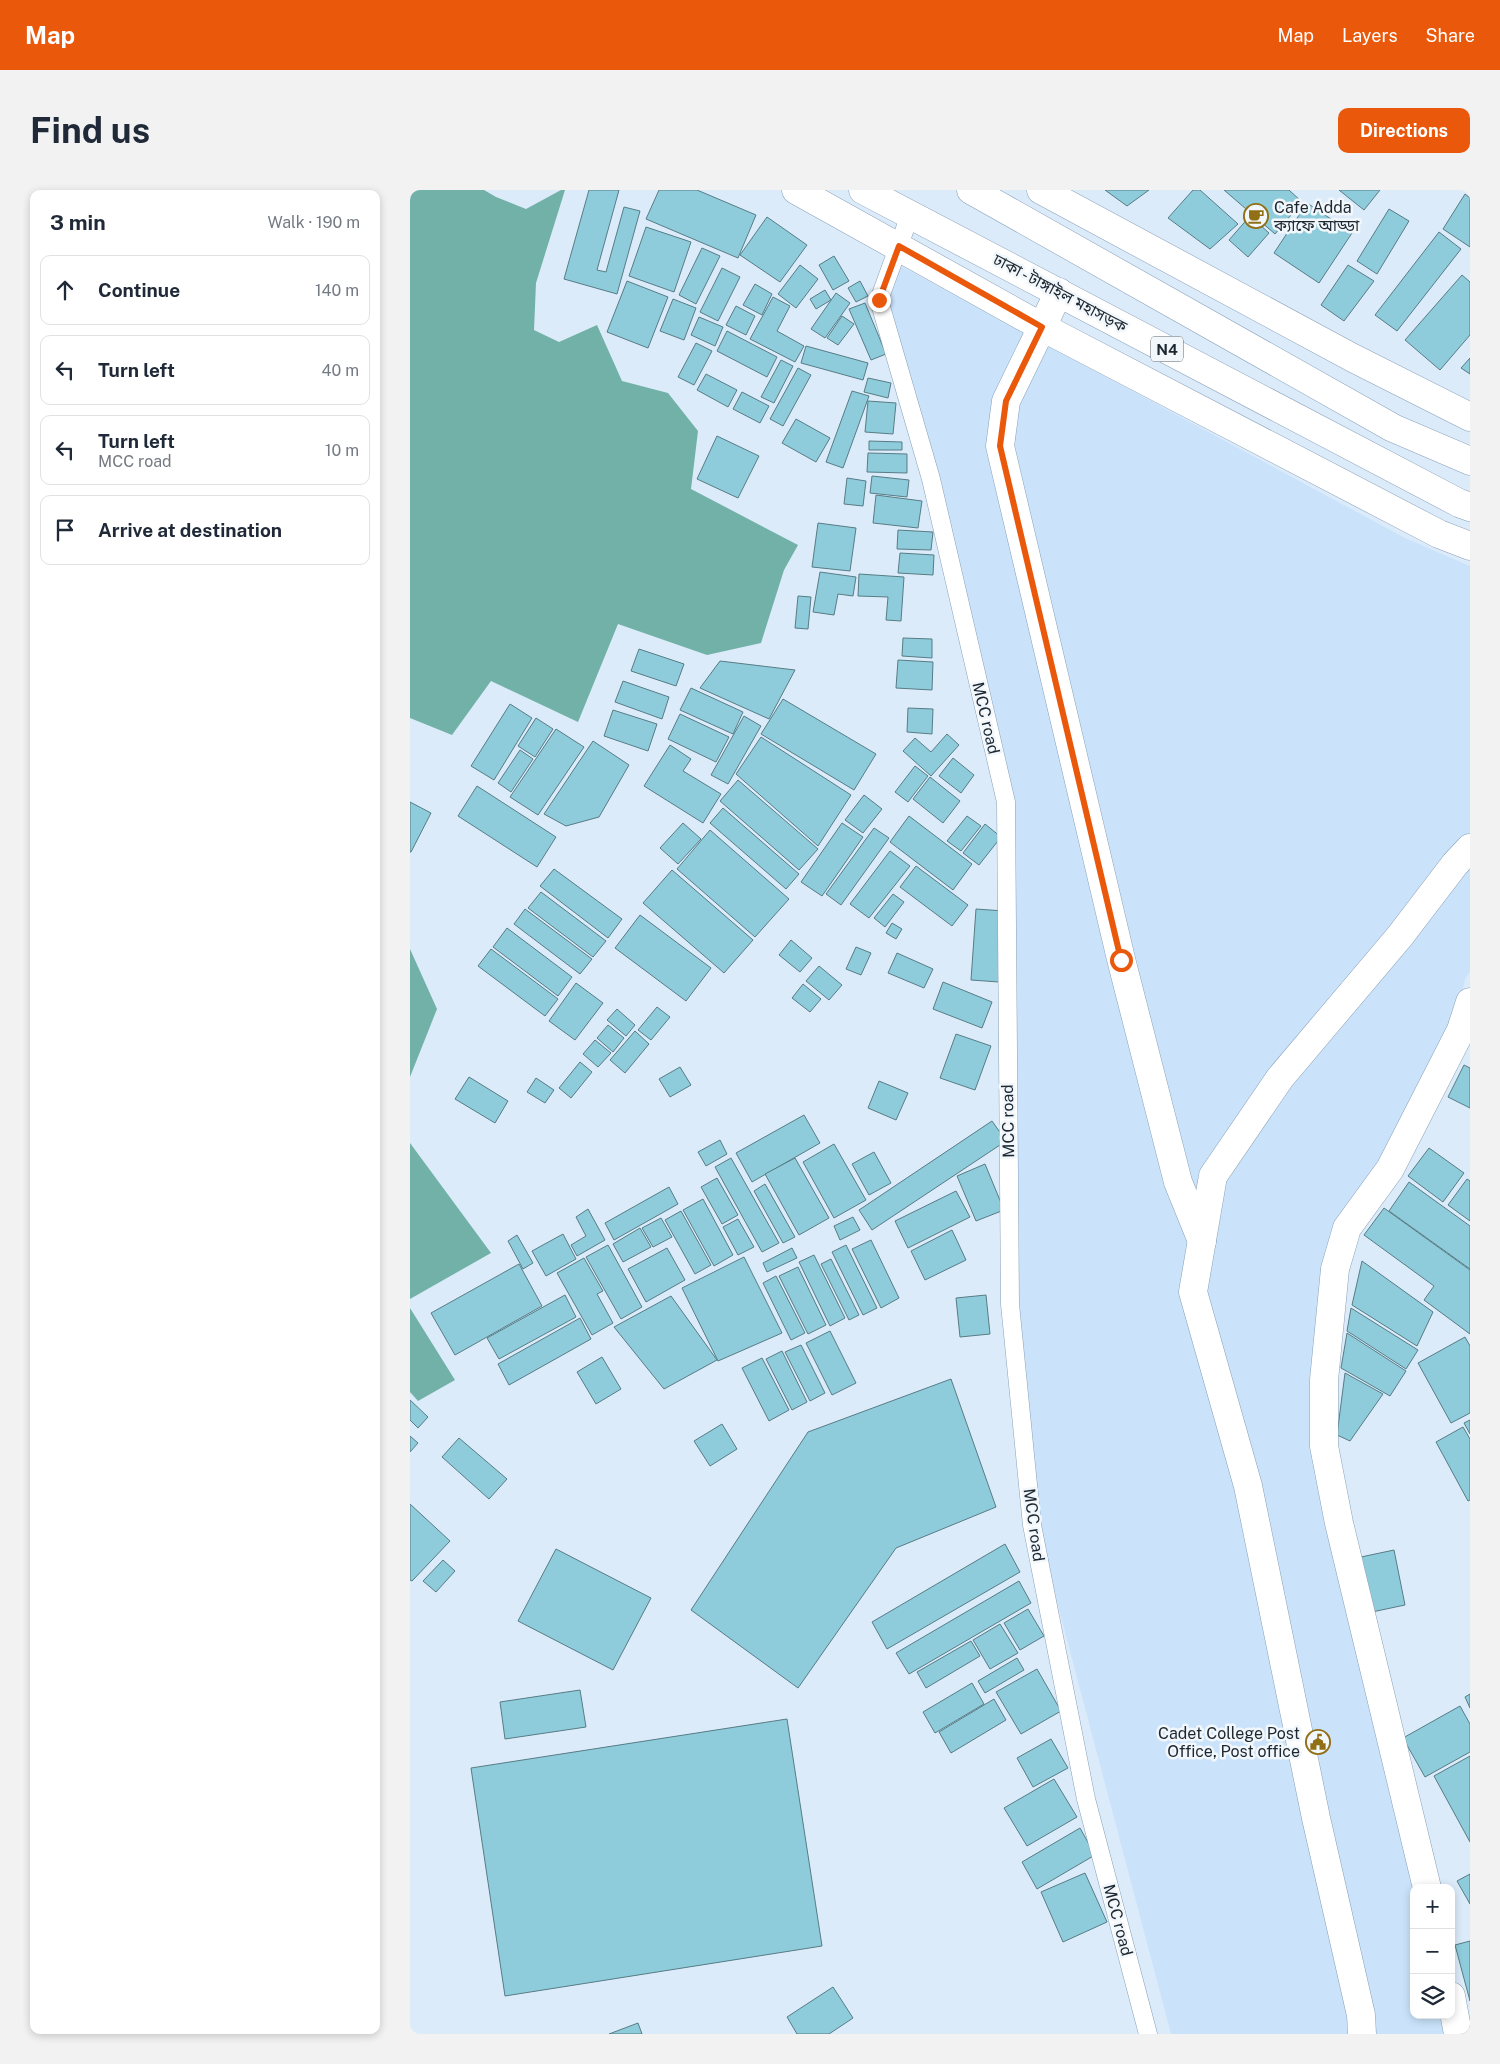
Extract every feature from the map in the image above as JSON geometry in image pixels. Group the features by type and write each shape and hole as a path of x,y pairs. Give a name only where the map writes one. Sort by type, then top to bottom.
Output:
{"main road":[{"path":"796,190 1042,327 1439,534 1470,546"},
{"name":"ঢাকা - টাঙ্গাইল মহাসড়ক","path":"863,190 1459,503 1470,507"},
{"name":"N4","path":"971,190 1392,428 1470,461"},
{"path":"1040,190 1353,358 1470,417"},
{"path":"1059,292 1006,401 1000,446 1131,998 1178,1182 1202,1241"},
{"path":"1362,2034 1361,2015 1316,1818 1248,1486 1193,1292 1213,1176 1280,1078 1400,936 1455,864 1470,848"},
{"path":"1426,1884 1339,1523 1324,1446 1324,1380 1335,1269 1347,1228 1390,1169 1461,1030 1470,1002"},
{"path":"1455,2018 1458,2034"}],"lane":[{"name":"MCC road","path":"910,215 879,300 932,479 1006,802 1010,1304 1032,1526 1086,1799 1148,2034"}],"shaded area":[{"path":"410,190 484,190 526,209 561,190 565,190 536,283 534,330 559,342 597,325 622,381 668,393 698,431 691,489 798,545 784,570 761,643 707,655 618,624 578,722 491,681 452,735 410,718"},
{"path":"897,264 1405,538 1470,566 1470,972 1465,979 1455,1028 1383,1166 1339,1226 1314,1380 1413,1884 1410,1884 1410,2019 1451,2019 1453,2034 1171,2034 1037,1526 1017,1302 1013,801 883,295"},
{"path":"410,949 437,1009 410,1077"},
{"path":"410,1143 491,1253 410,1299"},
{"path":"410,1308 455,1380 418,1401 410,1392"}],"building":[{"path":"589,190 619,190 597,270 606,272 624,207 640,211 617,294 564,279"},
{"path":"659,190 697,190 756,215 738,258 646,219"},
{"path":"1105,190 1149,190 1127,206"},
{"path":"1193,190 1200,190 1238,224 1210,249 1168,218"},
{"path":"1224,190 1289,190 1302,202 1275,234"},
{"path":"1339,190 1380,190 1364,210"},
{"path":"1465,194 1470,198 1470,247 1443,229"},
{"path":"1307,203 1352,233 1319,283 1274,253"},
{"path":"1389,209 1409,221 1377,274 1357,261"},
{"path":"1250,216 1269,233 1248,257 1229,240"},
{"path":"767,217 807,245 780,282 740,255"},
{"path":"646,227 691,242 674,292 629,276"},
{"path":"1439,232 1461,249 1397,331 1375,315"},
{"path":"702,248 720,256 696,304 679,295"},
{"path":"834,256 849,281 833,290 819,265"},
{"path":"800,265 818,279 796,308 778,294"},
{"path":"1348,265 1374,281 1344,321 1321,305"},
{"path":"722,268 740,277 718,321 700,312"},
{"path":"1462,275 1470,282 1470,335 1440,370 1405,340"},
{"path":"627,281 668,297 648,348 607,332"},
{"path":"860,281 868,296 856,302 848,288"},
{"path":"755,284 772,294 762,315 743,305"},
{"path":"825,290 831,300 816,309 810,299"},
{"path":"836,293 850,303 825,338 811,329"},
{"path":"773,297 790,306 777,331 804,346 795,362 750,339"},
{"path":"673,299 696,308 684,340 660,331"},
{"path":"865,303 886,354 871,360 849,309"},
{"path":"736,306 755,316 746,335 726,325"},
{"path":"842,316 854,324 838,345 827,338"},
{"path":"699,317 723,327 715,346 691,335"},
{"path":"727,331 777,357 767,377 717,351"},
{"path":"696,343 712,351 694,385 678,377"},
{"path":"806,346 868,363 863,380 801,363"},
{"path":"1470,358 1470,374 1461,368"},
{"path":"781,360 793,366 774,403 761,397"},
{"path":"798,368 811,375 783,426 770,419"},
{"path":"706,374 737,390 728,407 697,390"},
{"path":"868,378 891,383 888,398 864,392"},
{"path":"852,391 869,396 843,468 826,462"},
{"path":"742,392 769,406 760,423 733,409"},
{"path":"868,401 896,403 893,434 865,432"},
{"path":"796,419 830,438 816,462 782,443"},
{"path":"717,436 759,456 738,498 697,479"},
{"path":"869,441 902,442 902,450 869,450"},
{"path":"868,453 907,454 907,473 867,472"},
{"path":"872,476 909,480 907,497 870,493"},
{"path":"847,478 866,481 863,506 844,504"},
{"path":"876,495 922,501 918,528 873,523"},
{"path":"818,523 856,528 850,571 812,567"},
{"path":"898,530 933,532 931,550 897,549"},
{"path":"900,553 934,555 933,575 898,573"},
{"path":"820,572 856,577 853,596 838,594 834,615 813,612"},
{"path":"859,574 904,577 901,621 886,620 888,597 858,596"},
{"path":"798,596 811,597 808,629 795,628"},
{"path":"903,638 932,639 932,658 902,656"},
{"path":"639,649 684,664 676,686 631,671"},
{"path":"898,660 933,662 932,690 896,688"},
{"path":"720,661 795,670 769,719 700,688"},
{"path":"623,681 669,697 662,719 615,702"},
{"path":"691,688 743,712 733,734 680,710"},
{"path":"783,699 876,754 854,790 761,734"},
{"path":"510,704 532,718 494,780 471,766"},
{"path":"908,708 933,709 932,734 907,732"},
{"path":"613,710 657,724 648,751 604,736"},
{"path":"680,714 729,737 716,762 668,739"},
{"path":"744,716 761,726 728,784 711,775"},
{"path":"536,718 553,729 535,757 518,746"},
{"path":"556,729 584,747 538,815 510,797"},
{"path":"947,734 959,745 931,776 903,751 915,738 931,752"},
{"path":"761,737 851,795 818,846 736,774"},
{"path":"593,741 629,765 599,817 566,826 544,814"},
{"path":"670,745 691,759 683,771 721,794 703,823 644,786"},
{"path":"520,750 533,759 511,792 498,783"},
{"path":"953,758 974,775 961,793 939,776"},
{"path":"915,766 928,776 908,802 895,792"},
{"path":"930,777 960,801 943,823 913,799"},
{"path":"738,780 818,849 799,870 720,801"},
{"path":"477,786 556,837 537,867 458,816"},
{"path":"864,795 882,809 863,833 845,820"},
{"path":"410,802 431,813 411,852 410,852"},
{"path":"723,808 799,874 786,889 710,823"},
{"path":"909,816 972,864 953,890 890,842"},
{"path":"967,816 981,826 961,851 947,841"},
{"path":"683,823 701,839 678,864 660,848"},
{"path":"842,823 863,837 822,896 801,882"},
{"path":"985,824 1001,837 979,865 963,853"},
{"path":"874,828 889,838 841,905 826,894"},
{"path":"710,830 789,899 755,937 677,869"},
{"path":"890,851 910,866 869,918 850,904"},
{"path":"916,866 968,905 952,926 900,887"},
{"path":"554,869 622,919 608,938 540,886"},
{"path":"672,870 753,940 724,973 643,903"},
{"path":"541,892 606,941 593,957 528,908"},
{"path":"893,894 904,902 885,927 874,918"},
{"path":"525,909 592,959 580,974 514,924"},
{"path":"976,909 1004,911 999,982 971,980"},
{"path":"640,915 711,968 686,1001 615,948"},
{"path":"892,923 902,929 896,939 886,933"},
{"path":"507,928 572,977 558,996 493,947"},
{"path":"791,940 812,958 800,972 779,955"},
{"path":"856,947 871,953 861,975 846,969"},
{"path":"491,949 558,999 545,1016 478,966"},
{"path":"897,953 933,969 924,988 888,973"},
{"path":"819,966 842,985 829,1000 806,981"},
{"path":"943,982 992,1002 982,1028 933,1009"},
{"path":"576,983 603,1003 575,1040 549,1021"},
{"path":"803,984 821,999 810,1012 792,998"},
{"path":"657,1007 670,1017 651,1040 638,1030"},
{"path":"617,1009 635,1025 626,1036 607,1020"},
{"path":"608,1025 624,1038 613,1052 597,1038"},
{"path":"635,1031 649,1044 625,1073 610,1060"},
{"path":"956,1034 991,1046 975,1090 940,1078"},
{"path":"595,1040 611,1053 598,1067 583,1054"},
{"path":"580,1062 592,1072 571,1098 559,1088"},
{"path":"1464,1065 1470,1068 1470,1108 1448,1097"},
{"path":"680,1067 691,1085 670,1097 659,1079"},
{"path":"469,1077 508,1101 495,1123 455,1099"},
{"path":"536,1078 554,1090 545,1103 527,1092"},
{"path":"879,1081 908,1093 896,1120 868,1108"},
{"path":"804,1115 820,1143 752,1182 736,1153"},
{"path":"992,1121 1006,1141 872,1230 859,1210"},
{"path":"720,1140 727,1154 706,1166 698,1152"},
{"path":"834,1144 866,1200 834,1218 803,1162"},
{"path":"1429,1148 1464,1173 1443,1202 1408,1176"},
{"path":"874,1152 891,1183 869,1195 852,1164"},
{"path":"731,1158 779,1243 762,1252 715,1167"},
{"path":"795,1158 829,1218 799,1235 765,1174"},
{"path":"985,1164 1004,1210 976,1221 957,1176"},
{"path":"717,1178 738,1215 722,1224 701,1187"},
{"path":"1467,1179 1470,1181 1470,1221 1448,1205"},
{"path":"1409,1182 1470,1226 1470,1269 1389,1211"},
{"path":"765,1184 795,1237 783,1243 754,1191"},
{"path":"669,1187 678,1204 614,1240 605,1223"},
{"path":"956,1191 970,1217 908,1248 895,1221"},
{"path":"703,1199 733,1255 714,1266 683,1210"},
{"path":"1384,1208 1470,1270 1470,1334 1424,1300 1434,1286 1364,1235"},
{"path":"588,1209 605,1240 577,1256 571,1245 586,1236 576,1217"},
{"path":"681,1211 711,1265 695,1274 665,1220"},
{"path":"853,1217 860,1230 840,1240 834,1226"},
{"path":"661,1218 672,1237 653,1247 642,1228"},
{"path":"738,1219 754,1247 738,1255 723,1227"},
{"path":"640,1228 651,1247 623,1262 613,1244"},
{"path":"952,1230 966,1260 925,1280 911,1251"},
{"path":"563,1234 576,1259 546,1276 532,1251"},
{"path":"517,1235 533,1263 523,1269 508,1241"},
{"path":"871,1240 899,1298 881,1308 852,1249"},
{"path":"608,1245 642,1307 621,1319 586,1257"},
{"path":"846,1245 877,1308 863,1315 832,1252"},
{"path":"667,1248 685,1280 646,1302 628,1269"},
{"path":"792,1248 797,1258 767,1272 763,1263"},
{"path":"814,1255 845,1318 830,1326 799,1262"},
{"path":"744,1257 782,1333 718,1361 682,1288"},
{"path":"584,1258 603,1291 597,1294 613,1323 592,1335 557,1273"},
{"path":"831,1259 859,1315 849,1320 821,1264"},
{"path":"1362,1261 1433,1312 1417,1346 1352,1305"},
{"path":"519,1264 542,1306 455,1355 431,1313"},
{"path":"798,1267 826,1325 808,1334 779,1276"},
{"path":"776,1276 805,1333 791,1340 763,1283"},
{"path":"565,1295 576,1317 499,1359 487,1338"},
{"path":"986,1295 990,1334 960,1337 956,1298"},
{"path":"671,1296 717,1360 664,1389 614,1327"},
{"path":"1351,1308 1418,1350 1406,1369 1347,1331"},
{"path":"580,1318 591,1339 509,1385 498,1364"},
{"path":"830,1331 856,1383 832,1395 806,1343"},
{"path":"1347,1333 1406,1371 1390,1396 1341,1368"},
{"path":"1465,1337 1470,1346 1470,1413 1451,1423 1418,1363"},
{"path":"801,1345 825,1393 810,1401 785,1352"},
{"path":"782,1351 807,1402 792,1410 766,1359"},
{"path":"602,1357 621,1389 596,1404 577,1372"},
{"path":"762,1358 789,1410 769,1421 742,1368"},
{"path":"1345,1373 1383,1394 1350,1441 1337,1435"},
{"path":"951,1379 996,1507 896,1548 798,1688 691,1610 808,1432"},
{"path":"410,1400 428,1417 418,1428 410,1420"},
{"path":"1470,1420 1470,1434 1464,1423"},
{"path":"722,1424 737,1449 710,1466 694,1441"},
{"path":"1463,1427 1470,1439 1470,1500 1468,1501 1436,1442"},
{"path":"410,1436 418,1443 410,1452"},
{"path":"459,1438 507,1479 489,1499 442,1457"},
{"path":"410,1504 450,1541 412,1581 410,1580"},
{"path":"1005,1544 1020,1572 887,1649 872,1622"},
{"path":"556,1549 651,1598 613,1670 518,1621"},
{"path":"1394,1550 1405,1605 1372,1612 1361,1557"},
{"path":"443,1560 455,1571 436,1592 423,1581"},
{"path":"1019,1581 1031,1603 909,1674 896,1653"},
{"path":"1028,1609 1044,1636 1020,1650 1004,1623"},
{"path":"1000,1624 1018,1653 990,1669 973,1640"},
{"path":"971,1641 980,1656 926,1688 917,1672"},
{"path":"1017,1658 1024,1670 985,1693 978,1681"},
{"path":"1037,1669 1061,1711 1021,1734 996,1692"},
{"path":"972,1683 984,1704 935,1733 923,1712"},
{"path":"580,1690 586,1727 505,1739 500,1702"},
{"path":"1470,1694 1470,1708 1465,1697"},
{"path":"994,1699 1006,1720 951,1753 939,1732"},
{"path":"1460,1706 1470,1724 1470,1752 1425,1777 1403,1738"},
{"path":"787,1719 822,1946 505,1996 471,1768"},
{"path":"1051,1739 1068,1768 1033,1787 1017,1758"},
{"path":"1470,1756 1470,1842 1434,1776"},
{"path":"1054,1779 1077,1817 1027,1846 1004,1808"},
{"path":"1080,1828 1095,1855 1037,1889 1022,1862"},
{"path":"1085,1873 1107,1922 1063,1942 1041,1892"},
{"path":"1470,1874 1470,1904 1457,1881"},
{"path":"1470,1941 1470,2001 1455,1945"},
{"path":"833,1987 853,2018 829,2034 797,2034 787,2017"},
{"path":"638,2023 642,2034 609,2034"}],"place":[{"name":"Cafe Adda ক্যাফে আড্ডা","path":"1256,216"},
{"name":"Cadet College Post Office, Post office","path":"1318,1742"}],"route":[{"path":"879,300 899,246 1042,327 1006,401 1000,446 1121,960"}]}
